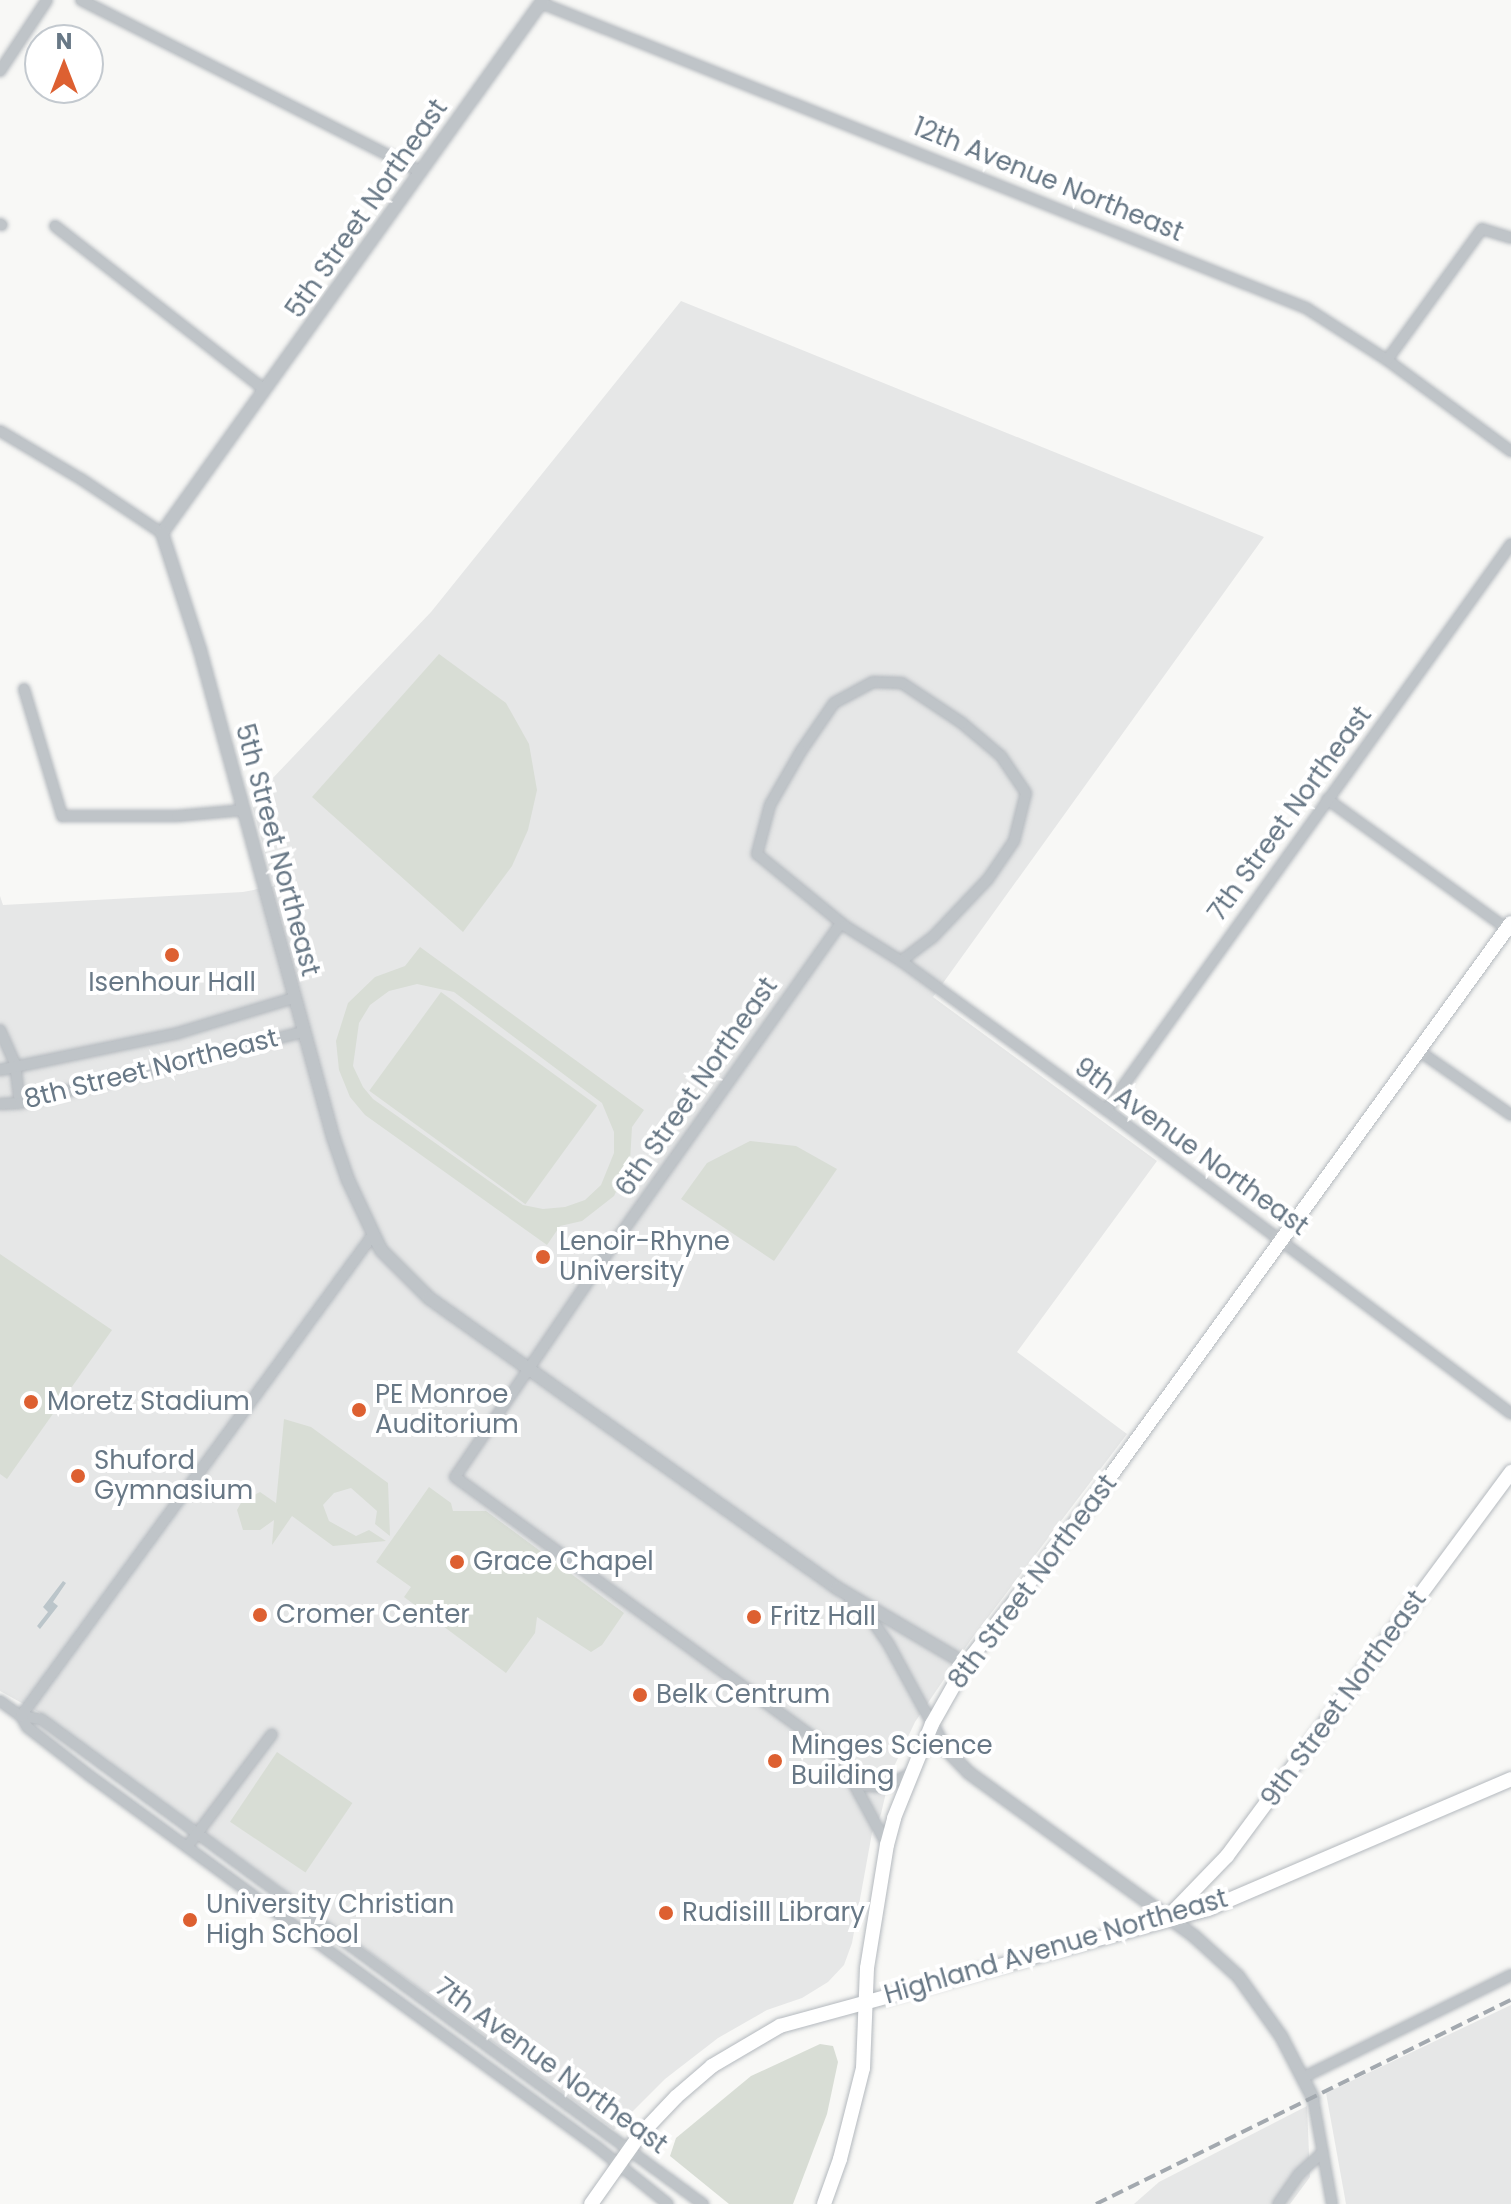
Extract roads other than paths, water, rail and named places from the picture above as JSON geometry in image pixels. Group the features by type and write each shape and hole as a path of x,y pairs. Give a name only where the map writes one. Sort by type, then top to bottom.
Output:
{"main road":[{"name":"8th Street Northeast","path":"824,2204 840,2159 863,2068 867,1968 887,1845 910,1774 932,1724 966,1664 1091,1503 1509,926"},
{"name":"9th Street Northeast","path":"1167,1918 1227,1856 1511,1472"},
{"name":"Highland Avenue Northeast","path":"866,2000 1208,1909 1511,1779"},
{"path":"591,2204 639,2136 676,2097 712,2066 780,2026 866,2000"}],"street":[{"path":"0,71 47,0"},
{"path":"81,0 421,172"},
{"name":"5th Street Northeast","path":"542,1 162,533 244,810 302,1032 338,1151 372,1236 391,1263 429,1298 837,1588 966,1664"},
{"name":"12th Avenue Northeast","path":"542,1 1288,300 1329,321 1387,360 1511,451"},
{"path":"55,226 265,390"},
{"path":"1387,360 1482,229 1511,238"},
{"path":"0,431 81,479 162,533"},
{"name":"7th Street Northeast","path":"1106,1110 1511,544"},
{"path":"841,923 757,854 770,805 801,751 834,703 873,682 902,683 962,723 1001,756 1026,793 1014,841 988,879 932,938 901,961"},
{"path":"24,689 62,816 177,816 244,810"},
{"path":"1327,799 1509,926"},
{"name":"9th Avenue Northeast","path":"841,923 901,961 1106,1110 1511,1414"},
{"name":"6th Street Northeast","path":"841,923 455,1477 820,1742 840,1758 857,1785"},
{"path":"0,1070 178,1033 294,998"},
{"path":"0,1030 16,1069 20,1103"},
{"name":"8th Street Northeast","path":"0,1104 20,1103 302,1032"},
{"path":"1419,1051 1511,1115"},
{"path":"21,1716 372,1236"},
{"path":"837,1588 871,1619 889,1645 944,1747 969,1773 1194,1936 1238,1976 1281,2036 1313,2098 1332,2204"},
{"name":"7th Avenue Northeast","path":"0,1701 21,1716 38,1735 668,2204"},
{"name":"7th Avenue Northeast","path":"21,1716 41,1719 703,2204"},
{"path":"187,1847 272,1734"},
{"path":"857,1785 883,1787 910,1774"},
{"path":"857,1785 887,1845"},
{"path":"1304,2077 1511,1975"},
{"path":"1278,2204 1298,2175 1323,2152"}],"railway":[{"path":"1096,2204 1511,2000"}],"place":[{"name":"Isenhour Hall","path":"172,955"},
{"name":"Lenoir-Rhyne University","path":"543,1257"},
{"name":"Moretz Stadium","path":"31,1402"},
{"name":"PE Monroe Auditorium","path":"359,1410"},
{"name":"Shuford Gymnasium","path":"78,1476"},
{"name":"Grace Chapel","path":"457,1562"},
{"name":"Cromer Center","path":"260,1615"},
{"name":"Fritz Hall","path":"754,1617"},
{"name":"Belk Centrum","path":"640,1695"},
{"name":"Minges Science Building","path":"775,1761"},
{"name":"Rudisill Library","path":"666,1913"},
{"name":"University Christian High School","path":"190,1920"}]}
